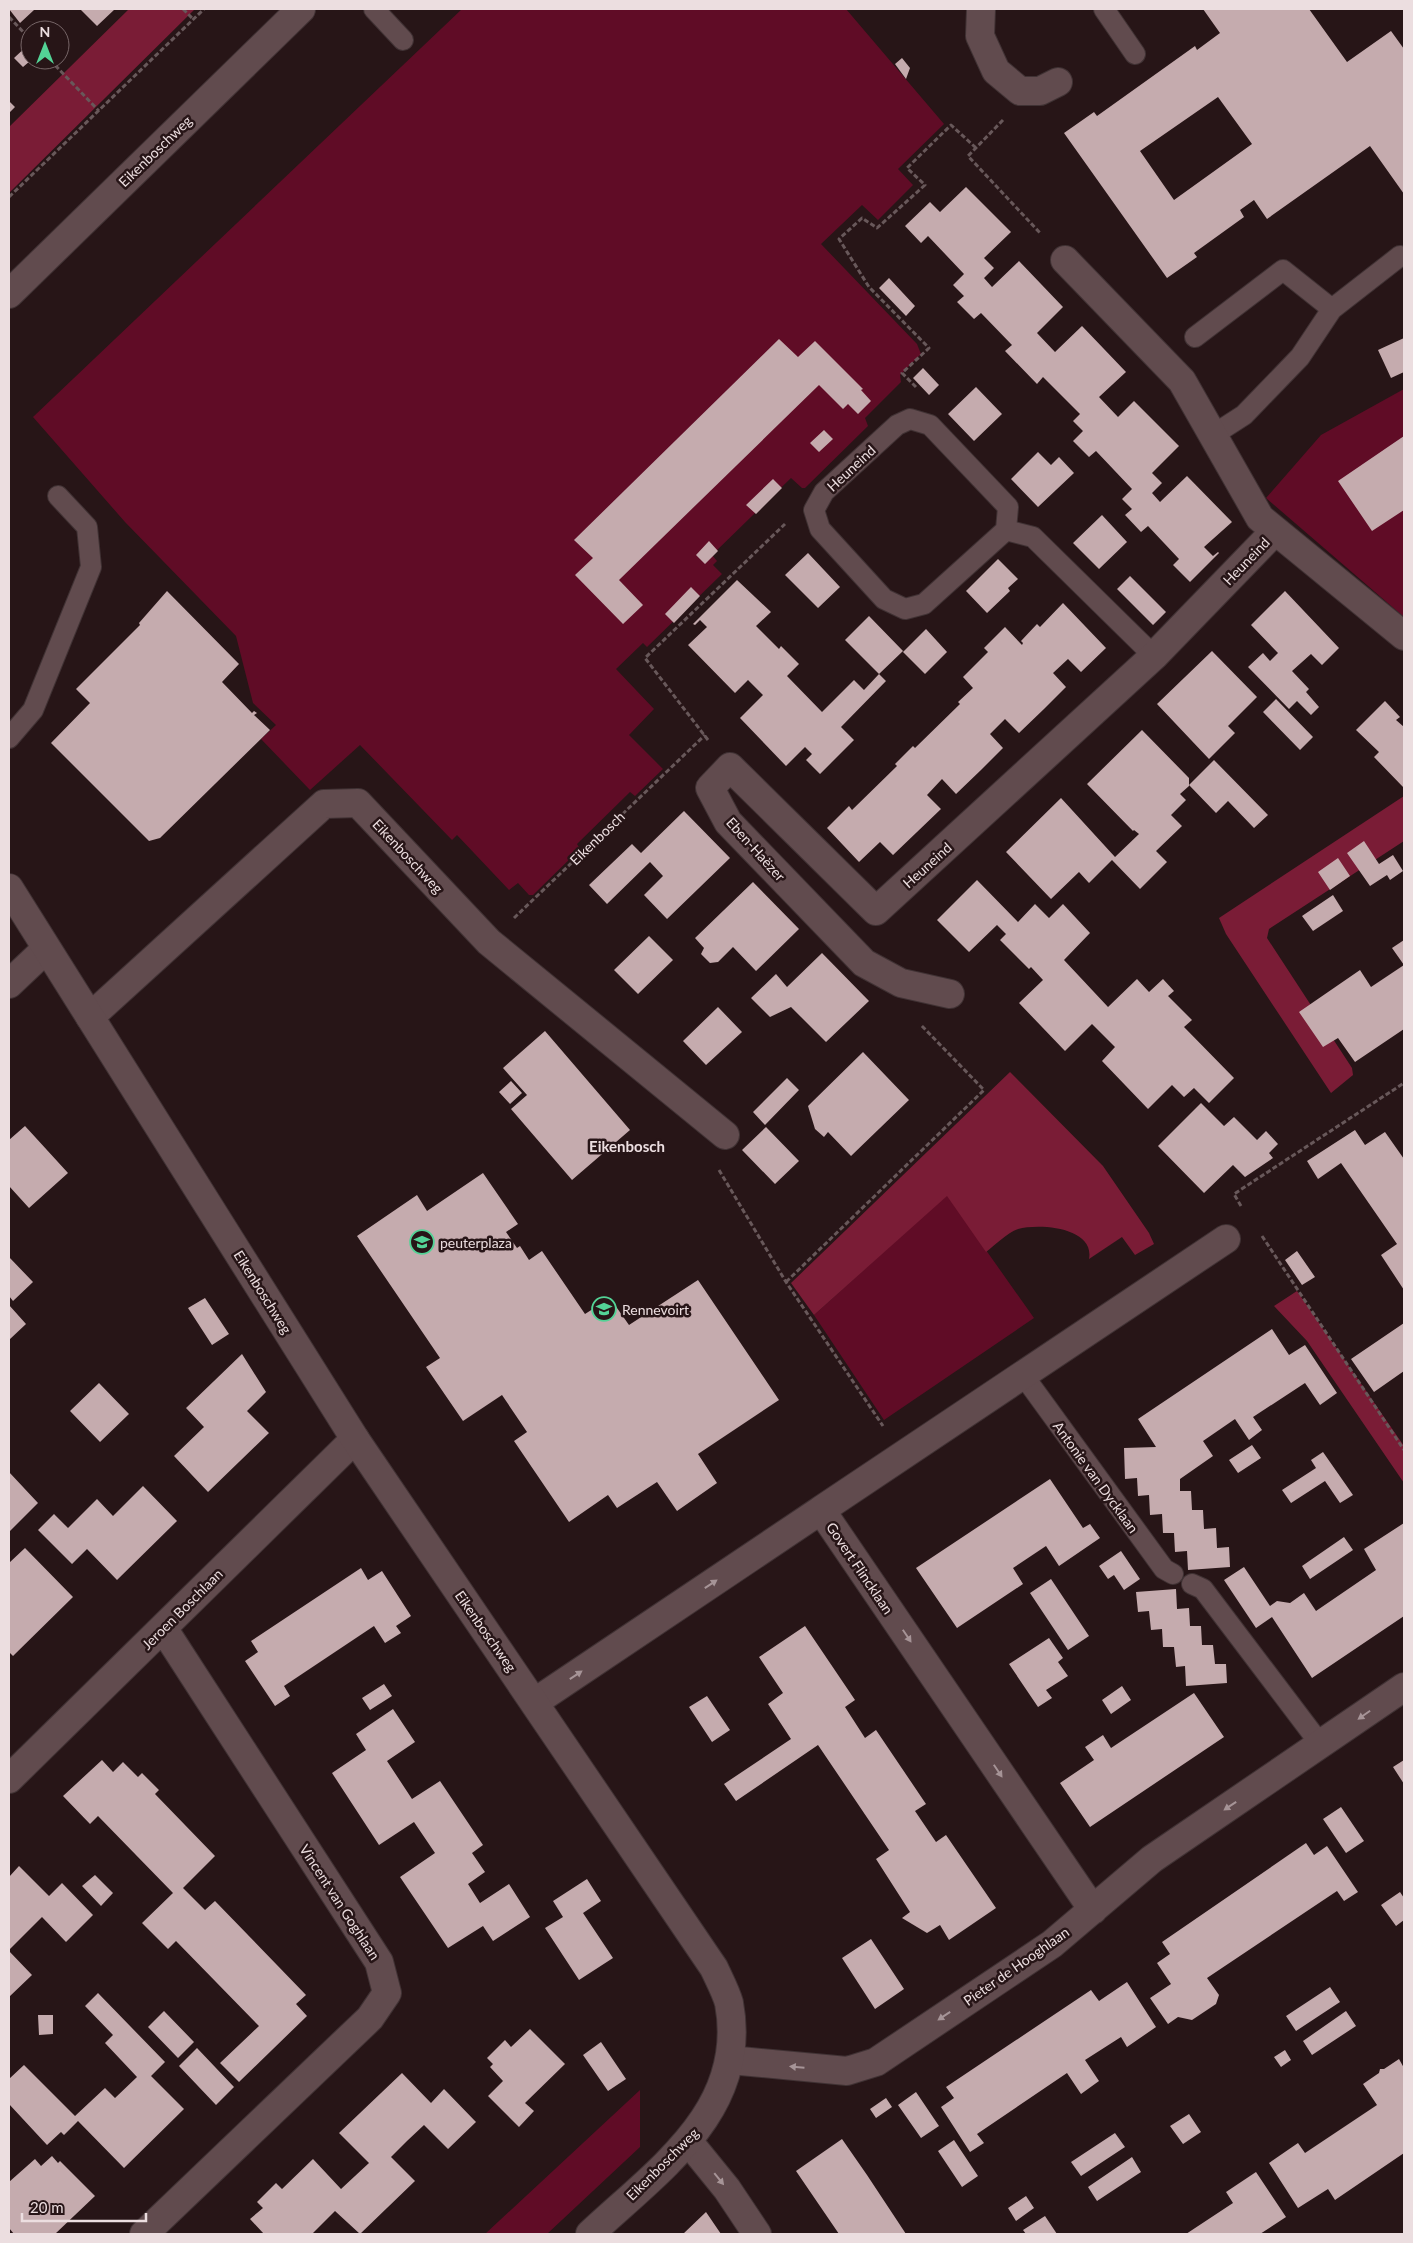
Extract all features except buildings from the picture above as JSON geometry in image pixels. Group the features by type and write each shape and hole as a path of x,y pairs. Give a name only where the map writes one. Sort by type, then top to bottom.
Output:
{"street":[{"name":"Eikenboschweg","path":"9,294 301,9"},
{"path":"980,9 980,36 996,71 1020,91 1040,91 1058,82"},
{"name":"Heuneind","path":"1065,260 1182,382 1260,518 1404,636"},
{"name":"Heuneind","path":"730,767 876,911 1154,656 1276,531"},
{"name":"Eben-Haëzer","path":"730,767 710,788 728,822 864,963 901,983 950,994"},
{"name":"Eikenboschweg","path":"90,1017 324,804 358,803 489,942 725,1135"},
{"name":"Eikenboschweg","path":"9,888 355,1438 714,1968 728,2002 732,2035 730,2060 726,2077 715,2105 688,2141 590,2234"},
{"path":"9,984 46,949"},
{"path":"821,1510 1226,1239"},
{"name":"Jeroen Boschlaan","path":"9,1779 355,1438"},
{"name":"Govert Flincklaan","path":"535,1702 821,1510 1092,1910"},
{"name":"Vincent van Goghlaan","path":"144,2234 370,2018 387,1993 379,1962 163,1628"},
{"name":"Pieter de Hooghlaan","path":"730,2060 847,2071 876,2062 1052,1944 1152,1859 1404,1687"},
{"path":"688,2141 727,2189 757,2234"}],"lane":[{"path":"374,9 403,40"},
{"path":"1104,9 1135,54"},
{"path":"1213,435 1244,415 1300,357 1332,309 1400,256"},
{"path":"1194,337 1283,270 1332,309"},
{"name":"Heuneind","path":"814,510 824,492 897,425 910,419 930,425"},
{"path":"814,510 820,529 884,599 905,610 924,604 1006,530 1008,506 930,425"},
{"path":"9,738 33,710 91,567 87,526 58,496"},
{"path":"1006,530 1033,537 1154,656"},
{"name":"Antonie van Dycklaan","path":"1023,1375 1164,1569 1174,1574"},
{"path":"1192,1584 1203,1589 1321,1745"}],"path":[{"path":"183,9 193,19"},
{"path":"9,198 204,9"},
{"path":"9,17 20,29"},
{"path":"60,70 99,111"},
{"path":"930,425 940,410 902,373 929,348 869,287 840,239 862,218 877,228 925,184 908,168 950,125 975,147 968,156 1065,260"},
{"path":"730,767 716,753 705,735 645,658 781,526 814,510"},
{"name":"Eikenbosch","path":"489,942 705,735"},
{"path":"786,1282 984,1090 919,1023"},
{"path":"1234,1212 1242,1206 1234,1194 1404,1084"},
{"path":"725,1135 719,1170 786,1282 903,1455"},
{"path":"1258,1231 1404,1450"}],"shaded area":[{"path":"129,9 195,9 9,193 9,127 67,70 70,70 70,67"},
{"path":"462,9 846,9 944,124 898,169 913,185 878,220 862,205 821,244 917,344 921,354 900,375 901,382 865,418 868,426 805,488 802,488 791,478 712,555 717,561 713,565 722,574 647,647 643,643 616,669 654,709 629,735 663,769 635,796 630,792 577,844 580,849 533,895 529,895 518,883 509,890 457,835 452,840 360,745 310,790 261,739 276,725 253,703 236,636 125,522 33,417"},
{"path":"1404,389 1404,617 1266,498 1321,435"},
{"path":"1404,796 1404,841 1269,929 1267,938 1352,1068 1353,1075 1331,1093 1226,934 1219,918"},
{"path":"1010,1072 1103,1166 1149,1233 1154,1244 1135,1255 1122,1237 1089,1259 1089,1248 1075,1234 1051,1227 1027,1227 1018,1229 1005,1236 986,1252 947,1196 814,1315 791,1283"},
{"path":"947,1195 1034,1318 884,1420 814,1315"},
{"path":"1297,1291 1404,1446 1404,1483 1307,1341 1274,1306"},
{"path":"640,2090 640,2147 547,2234 485,2234"}],"place":[{"name":"peuterplaza","path":"422,1242"},
{"name":"Rennevoirt","path":"604,1309"}],"district":[{"name":"Eikenbosch","path":"627,1146"}]}
